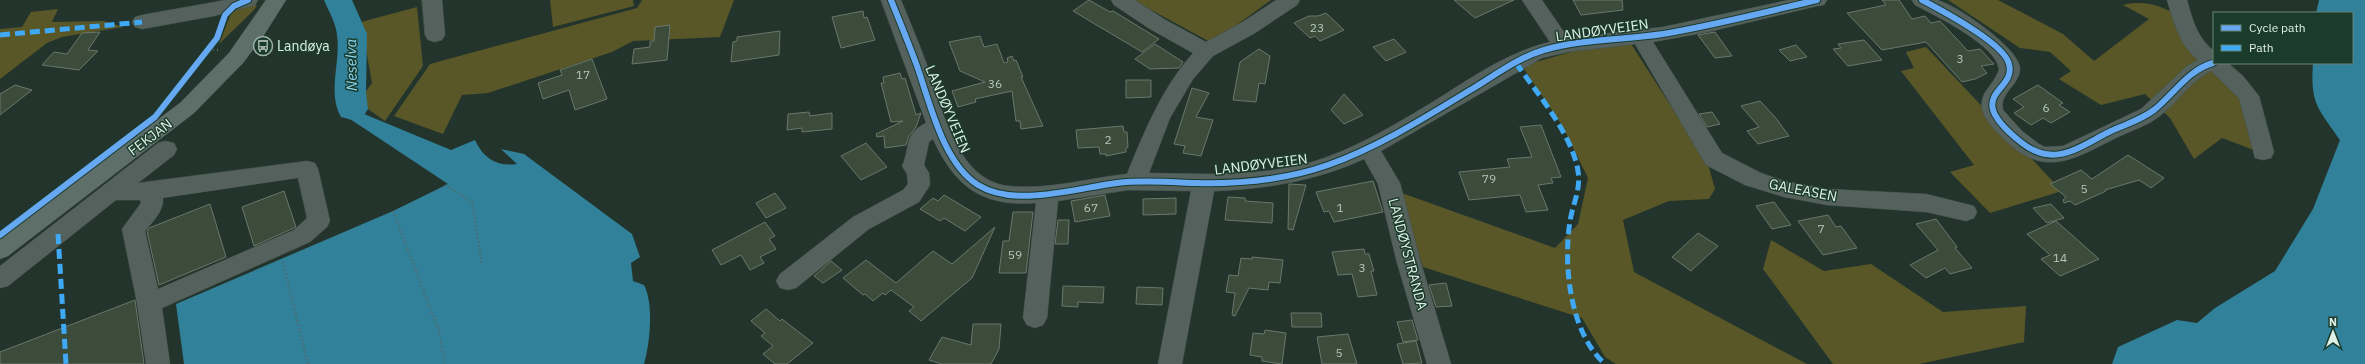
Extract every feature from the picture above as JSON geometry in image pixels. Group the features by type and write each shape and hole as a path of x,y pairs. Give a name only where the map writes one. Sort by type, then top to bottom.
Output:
{"main road":[{"name":"FEKJAN","path":"0,250 192,104 214,83 243,50 276,0"}],"street":[{"path":"142,22 214,10 248,0"},
{"path":"432,0 434,35"},
{"name":"LANDØYVEIEN","path":"891,0 939,126 953,156 965,175 980,186 998,194 1048,193 1135,181 1204,183 1250,180 1306,172 1368,148 1510,66 1540,51 1563,45 1640,37 1686,29 1817,0"},
{"path":"1121,0 1157,24 1206,51"},
{"path":"1135,181 1160,118 1186,74 1206,51 1248,28 1290,0"},
{"name":"LANDØYVEIEN","path":"1532,0 1563,45"},
{"path":"1922,0 1949,15 1997,48 2009,61 2010,68 2008,76 1993,94 1991,104 1996,118 2030,149 2045,155 2074,151 2146,116 2172,95 2191,72 2201,65 2213,63"},
{"path":"2177,0 2187,33 2196,47 2213,63"},
{"name":"GALEASEN","path":"1640,37 1714,159 1753,179 1784,190 1827,198 1926,203 1966,212"},
{"path":"2214,64 2236,81 2248,96 2263,152"},
{"path":"788,281 862,223 911,196 919,185 918,173 913,166 916,145 923,134 939,126"},
{"name":"LANDØYSTRANDA","path":"1368,148 1389,183 1409,263 1439,364"},
{"path":"0,279 166,149"},
{"path":"112,192 151,191 307,169 319,221 302,236 149,303"},
{"path":"1170,364 1204,183"},
{"path":"151,191 152,205 134,229 149,303 158,364"},
{"path":"1035,318 1048,193"}],"path":[{"path":"205,55 211,46 220,50"},
{"path":"445,185 472,202 482,265"},
{"path":"393,210 439,331 445,364"},
{"path":"282,258 308,364"}],"shaded area":[{"path":"550,0 633,0 634,6 553,27"},
{"path":"642,0 734,0 720,37 633,41 612,52 488,93 462,95 443,134 394,116 430,64 637,8"},
{"path":"1133,0 1271,0 1212,43"},
{"path":"1948,0 1998,0 2063,34 2094,61 2149,19 2123,5 2145,3 2171,11 2178,15 2194,56 2238,84 2254,150 2222,138 2194,159 2170,118 2145,94 2101,105 2059,79 2071,71 2050,52 2020,48"},
{"path":"254,3 257,6 252,12 219,44 232,11"},
{"path":"417,7 423,66 385,121 358,102 372,83 361,22"},
{"path":"58,9 52,22 104,21 123,27 62,37 47,43 0,79 0,29 22,27 31,12"},
{"path":"1626,36 1708,164 1715,189 1709,199 1669,201 1623,220 1634,272 1807,364 1616,364 1605,357 1582,318 1423,267 1399,192 1555,248 1578,224 1588,178 1562,125 1522,66"},
{"path":"1926,47 2062,191 1990,213 1950,172 1974,165 1901,71 1914,68 1906,52"},
{"path":"1771,240 1824,271 1871,264 1943,312 2026,306 2024,342 1919,364 1833,364 1763,269"}],"water":[{"path":"2319,0 2365,0 2365,364 2112,364 2118,347 2177,320 2197,323 2215,308 2275,271 2313,209 2340,140 2321,112 2314,97 2312,77 2313,64 2353,64 2353,12 2316,12"},
{"path":"352,109 451,150 475,140 482,152 492,160 503,164 517,164 501,149 524,154 632,234 640,257 631,263 633,281 644,285 649,302 650,324 644,364 184,364 176,304 393,211 448,184 344,115"}],"building":[{"path":"1089,0 1110,12 1113,11 1159,39 1142,52 1073,11"},
{"path":"1454,0 1514,0 1475,18"},
{"path":"1573,0 1622,0 1623,10 1581,15"},
{"path":"1882,0 1899,0 1912,19 1925,16 1931,23 1940,21 1968,51 1980,49 1994,64 1981,66 1987,73 1975,79 1962,82 1926,42 1882,50 1847,13 1886,5"},
{"path":"863,11 864,18 867,17 875,40 841,48 832,17"},
{"path":"1326,13 1344,30 1320,41 1315,36 1310,38 1294,23 1309,16 1318,16"},
{"path":"670,25 667,60 632,64 634,49 650,47 650,41 654,41 655,27"},
{"path":"780,31 779,55 731,62 733,42 737,41 737,37"},
{"path":"100,32 88,50 98,51 79,70 42,65 54,52 67,54 82,33"},
{"path":"1715,32 1732,56 1715,58 1698,35"},
{"path":"980,36 984,47 997,44 1004,63 1008,62 1007,58 1012,56 1014,61 1016,60 1023,77 1021,77 1043,126 1021,129 1020,121 1016,121 1012,91 975,99 976,102 958,107 952,91 985,82 960,71 949,42"},
{"path":"1394,39 1406,52 1386,61 1373,47"},
{"path":"1864,40 1882,60 1848,66 1833,49 1841,48 1838,44"},
{"path":"1155,44 1183,62 1179,68 1150,69 1135,59"},
{"path":"1796,45 1807,57 1790,61 1779,50"},
{"path":"1259,49 1270,56 1265,84 1259,83 1256,102 1233,100 1240,62"},
{"path":"592,59 607,99 575,110 569,90 543,99 538,83 562,75 560,70"},
{"path":"900,73 902,79 905,78 916,115 921,113 916,127 909,136 906,145 885,148 884,136 877,137 876,134 903,121 891,122 881,83 884,83 883,77"},
{"path":"1126,80 1151,80 1151,97 1126,98"},
{"path":"15,85 32,90 0,115 0,94"},
{"path":"2038,85 2063,103 2059,105 2070,112 2051,123 2043,118 2031,125 2014,113 2024,107 2013,99"},
{"path":"1192,88 1209,93 1196,117 1213,120 1201,156 1183,153 1185,146 1174,144"},
{"path":"1344,94 1363,115 1344,124 1331,110"},
{"path":"1760,101 1775,117 1789,136 1758,144 1747,131 1759,127 1741,106"},
{"path":"809,112 810,116 832,113 832,129 802,132 802,128 787,130 788,114"},
{"path":"1712,112 1720,124 1707,127 1699,114"},
{"path":"1541,125 1561,177 1551,178 1553,183 1538,185 1548,210 1526,212 1520,195 1469,200 1459,172 1510,167 1507,159 1532,157 1520,127"},
{"path":"1123,126 1124,132 1127,132 1128,147 1126,148 1126,152 1106,156 1106,154 1100,154 1099,147 1078,148 1076,130"},
{"path":"866,143 887,167 861,180 841,156"},
{"path":"2128,155 2164,178 2151,188 2139,180 2105,190 2106,191 2075,205 2070,201 2064,203 2063,200 2066,197 2050,184 2081,170 2092,179"},
{"path":"1373,181 1383,212 1334,222 1329,211 1324,212 1316,192"},
{"path":"1289,184 1306,185 1293,230 1288,229"},
{"path":"284,191 296,227 254,246 242,207"},
{"path":"775,193 786,208 766,218 756,203"},
{"path":"944,195 981,217 965,231 944,218 940,221 920,209 933,198 938,201"},
{"path":"1105,195 1110,216 1075,222 1071,201"},
{"path":"1228,197 1245,198 1245,201 1273,203 1272,223 1225,220"},
{"path":"1176,198 1176,214 1143,215 1143,199"},
{"path":"1774,202 1791,225 1772,229 1756,206"},
{"path":"210,204 226,257 159,285 147,231 149,228"},
{"path":"2051,204 2064,218 2047,223 2033,208"},
{"path":"1013,212 1033,212 1026,273 999,273 1003,241 1009,241"},
{"path":"1828,215 1836,227 1841,226 1857,248 1823,255 1798,221"},
{"path":"1936,219 1957,247 1955,248 1972,268 1950,274 1945,268 1926,278 1910,265 1938,250 1916,224"},
{"path":"1058,220 1069,220 1068,244 1055,244"},
{"path":"2056,221 2099,259 2060,276 2041,259 2050,255 2027,234"},
{"path":"765,222 775,236 769,239 776,249 760,257 764,263 750,270 741,255 721,265 712,250"},
{"path":"995,227 972,278 921,321 909,311 914,307 891,290 885,295 883,293 873,301 865,294 863,295 843,278 866,260 896,283 933,251 952,264"},
{"path":"1698,233 1718,246 1691,271 1672,257"},
{"path":"1364,249 1365,254 1369,254 1374,271 1371,271 1377,295 1358,297 1352,274 1338,275 1332,252"},
{"path":"1252,257 1283,260 1280,283 1269,282 1268,290 1249,288 1235,316 1232,315 1235,293 1226,292 1229,275 1238,276 1241,258 1252,259"},
{"path":"831,261 842,270 823,283 814,276"},
{"path":"1446,283 1452,306 1436,307 1429,285"},
{"path":"1063,286 1104,287 1103,303 1078,302 1078,307 1062,306"},
{"path":"1137,287 1163,288 1162,305 1136,304"},
{"path":"135,300 144,364 0,364 0,352"},
{"path":"766,309 780,321 782,319 813,343 787,364 775,364 763,354 773,346 761,336 765,333 751,321"},
{"path":"1291,313 1321,313 1322,327 1292,327"},
{"path":"1412,320 1418,340 1403,342 1397,322"},
{"path":"973,324 1001,324 999,349 991,364 942,364 929,360 942,337 971,345"},
{"path":"1265,330 1286,333 1282,364 1262,361 1262,357 1250,355 1253,333 1264,334"},
{"path":"1348,334 1357,364 1322,364 1317,337"},
{"path":"1416,341 1422,363 1403,364 1397,344"}],"waterway":[{"name":"Neselva","path":"338,0 352,34 350,92 352,109"}],"marked path":[{"path":"0,35 142,22"},
{"path":"1516,63 1545,104 1565,137 1577,169 1579,188 1571,217 1569,232 1569,259 1573,306 1579,328 1584,338 1593,352 1605,364"},
{"path":"58,234 66,364"}],"cycle path":[{"path":"0,235 143,128 155,117 217,38 225,15 234,6 248,0"},
{"path":"891,0 914,58 933,114 956,163 966,175 978,185 992,191 1008,195 1065,192 1128,182 1150,181 1220,183 1251,181 1298,174 1328,165 1367,149 1535,53 1556,47 1580,43 1641,37 1686,30 1817,0"},
{"path":"1922,0 1971,28 1984,37 2004,55 2009,63 2010,70 1993,97 1991,104 1993,112 1999,121 2026,146 2045,155 2071,152 2152,112 2194,71 2213,63"}],"place":[{"name":"Landøya","path":"263,46"}]}
